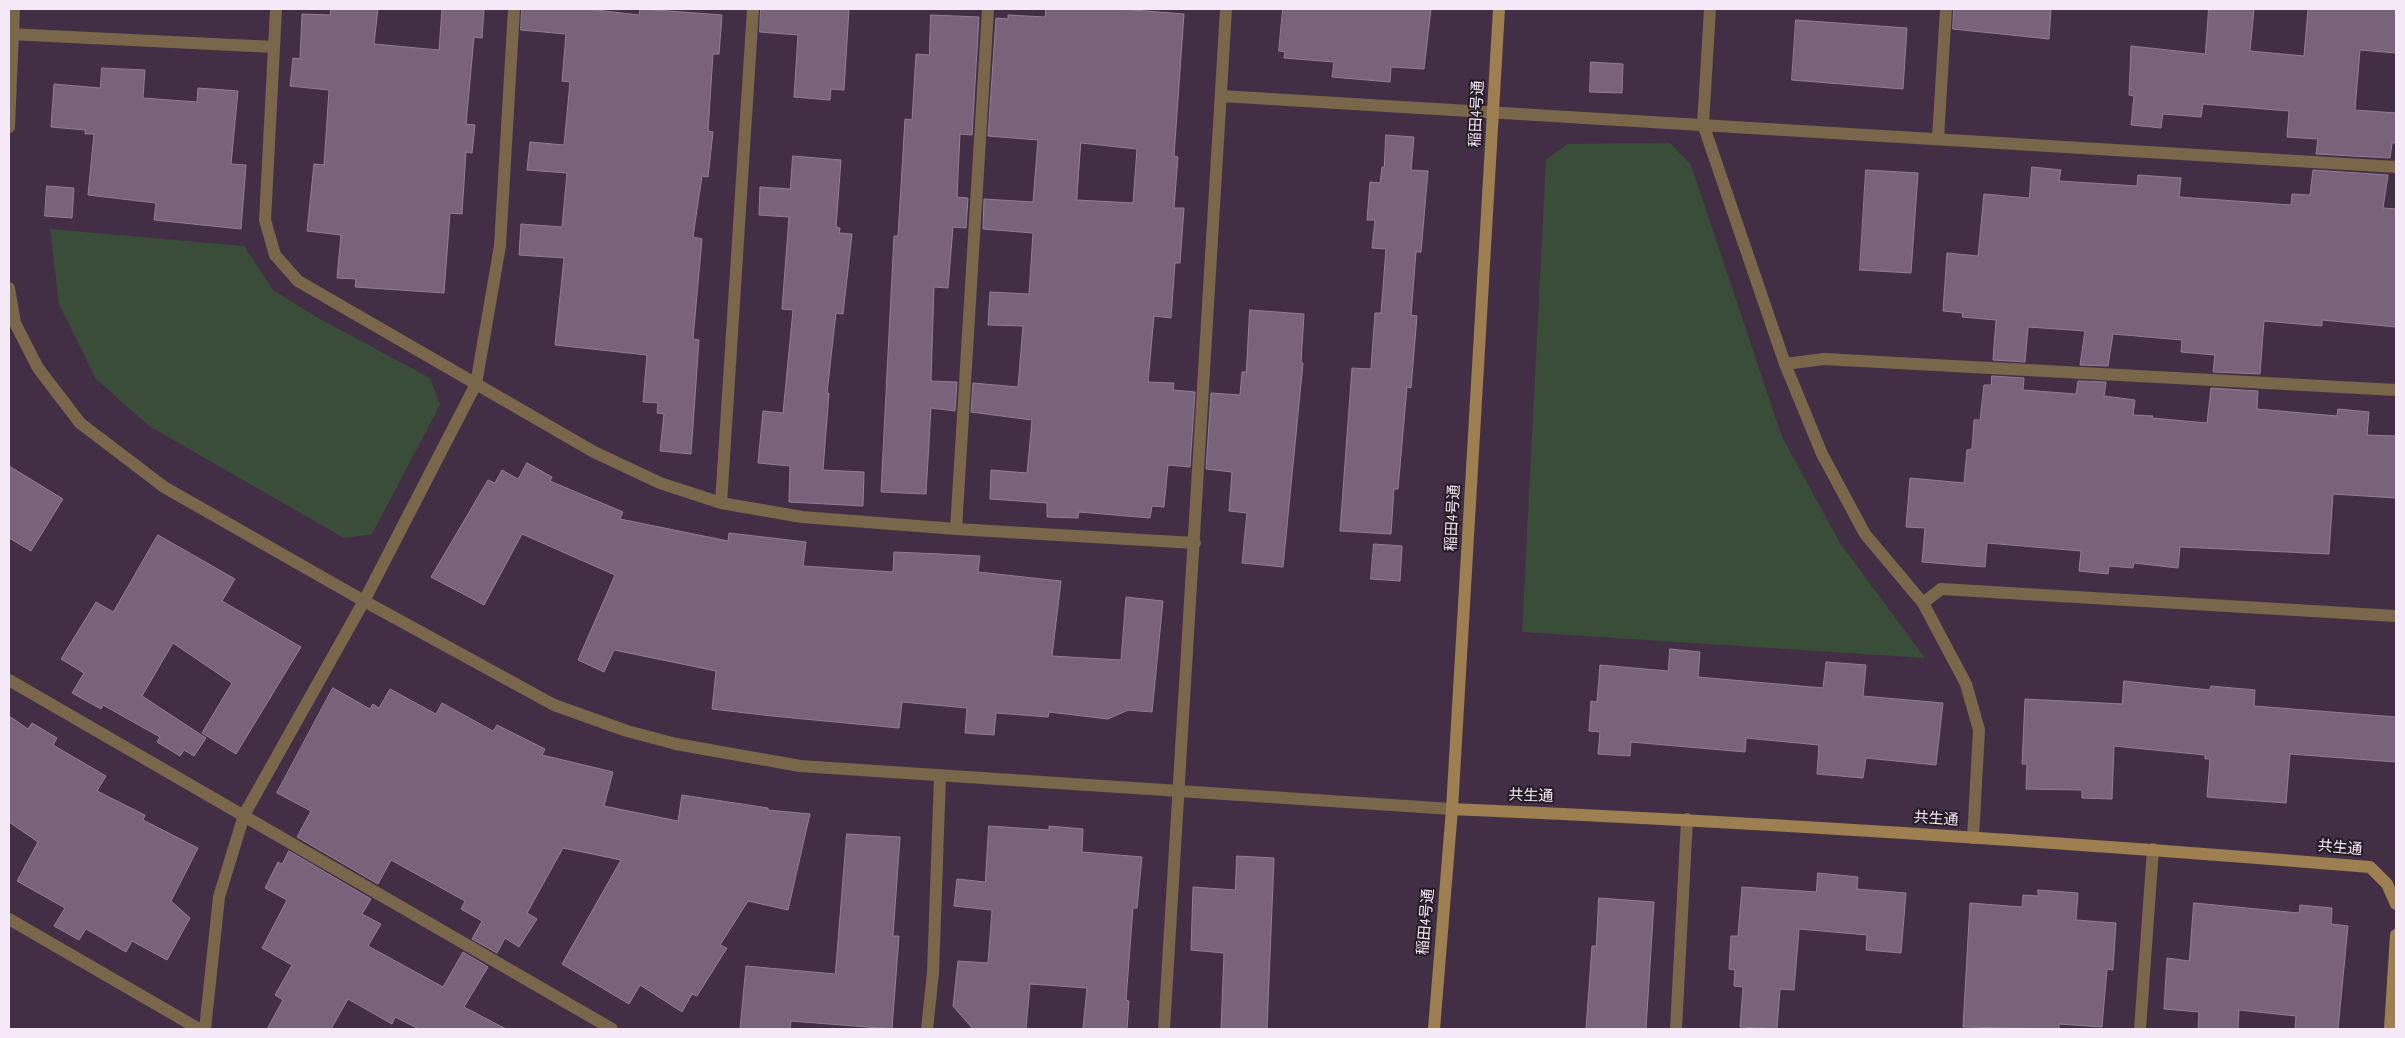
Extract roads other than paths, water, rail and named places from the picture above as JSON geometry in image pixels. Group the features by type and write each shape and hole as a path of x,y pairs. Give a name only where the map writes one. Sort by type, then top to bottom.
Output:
{"street":[{"path":"9,127 11,34 14,9"},
{"path":"276,9 265,220 276,254 298,281 594,452 660,483 721,503 802,517 956,529 1195,543"},
{"path":"204,1029 219,897 244,815 364,602 476,384 500,246 514,9"},
{"path":"721,503 753,9"},
{"path":"956,529 988,9"},
{"path":"1164,1029 1226,9"},
{"name":"稲田4号通","path":"1434,1029 1452,809 1499,9"},
{"path":"1710,9 1703,124 1785,364 1822,454 1865,534 1923,603 1966,684 1978,730 1974,838"},
{"path":"1938,138 1946,9"},
{"path":"11,34 274,47"},
{"path":"1221,96 2396,167"},
{"path":"9,288 15,323 38,368 80,423 164,487 364,602 554,705 627,731 676,744 800,766 940,777 1452,809"},
{"path":"1785,364 1824,359 2396,390"},
{"path":"1923,603 1941,589 2396,616"},
{"path":"9,680 612,1029"},
{"path":"927,1029 933,974 940,777"},
{"name":"共生通","path":"1452,809 1687,819 2153,849 2370,867 2388,884 2396,904"},
{"path":"1676,1029 1687,819"},
{"path":"2140,1029 2153,849"},
{"path":"9,919 199,1029"},
{"path":"2390,1029 2396,935"}]}
